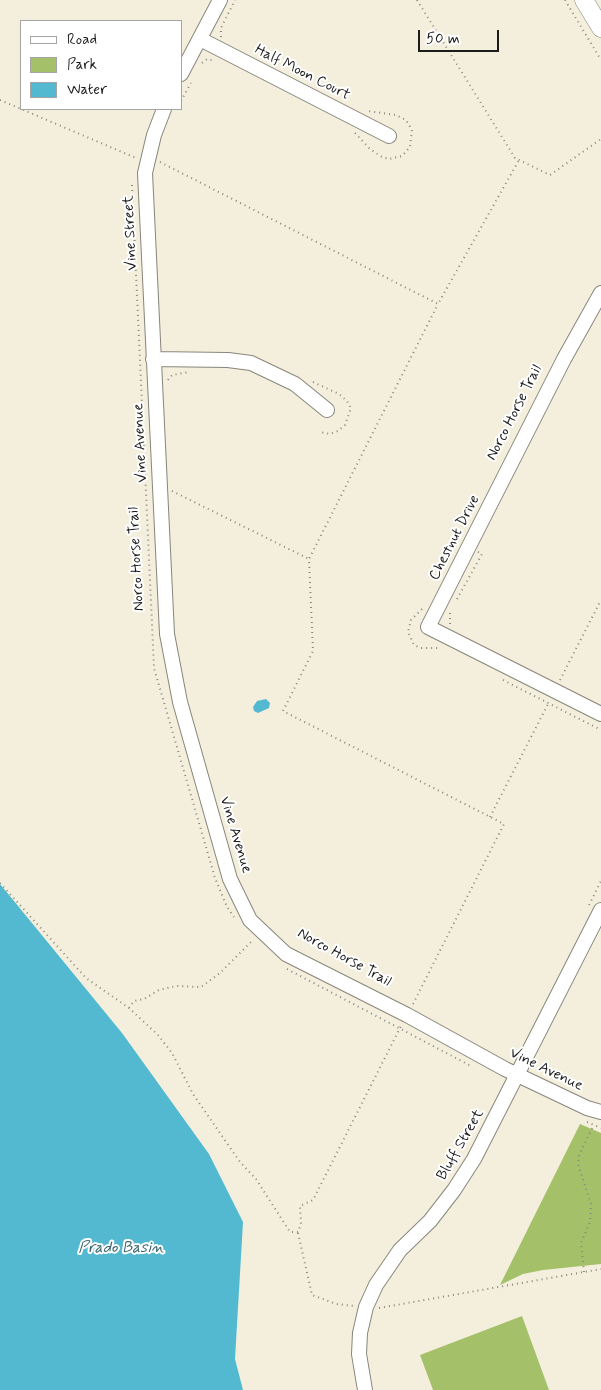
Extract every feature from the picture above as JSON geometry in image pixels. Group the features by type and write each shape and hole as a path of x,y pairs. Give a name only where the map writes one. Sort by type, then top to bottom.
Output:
{"main road":[{"path":"584,0 601,28"}],"street":[{"path":"182,72 220,0"},
{"name":"Half Moon Court","path":"200,39 389,136"},
{"name":"Vine Street","path":"153,359 145,173 150,163 164,110"},
{"name":"Chestnut Drive","path":"601,293 564,359 428,627 552,697 601,714"},
{"path":"153,359 228,360 251,363 295,384 327,410"},
{"name":"Vine Avenue","path":"153,359 167,634 172,668 230,879 250,920 286,954 407,1015 516,1074 587,1108 601,1112"},
{"name":"Bluff Street","path":"365,1390 359,1354 372,1307 376,1284 391,1261 430,1222 454,1190 474,1158 516,1074 594,908"}],"path":[{"path":"417,0 514,158 550,175 601,139"},
{"path":"566,0 601,60"},
{"path":"0,100 20,108"},
{"path":"24,110 150,163 438,304"},
{"path":"134,166 150,163 161,154"},
{"path":"519,160 438,304 309,559 313,652 283,711 504,824 313,1200 300,1206 301,1224 298,1232 312,1295 336,1304 372,1307 601,1269"},
{"name":"Norco Horse Trail","path":"132,185 154,668 215,878 227,907 239,923"},
{"path":"166,386 172,375 189,373 189,359"},
{"path":"306,378 339,394 347,400 351,408 345,425 338,431 330,434 320,432"},
{"path":"172,501 172,491 309,559"},
{"path":"455,604 482,554 469,547"},
{"path":"490,817 601,600"},
{"path":"425,607 411,620 408,626 408,632 414,645 421,648 441,648 447,651"},
{"path":"450,612 450,625 456,629"},
{"path":"496,676 552,697 601,730"},
{"path":"594,908 601,881"},
{"path":"0,883 86,978 129,1008 158,1035 168,1047 194,1094 240,1162 256,1179 290,1232 298,1232"},
{"path":"129,1008 134,1001 144,999 159,990 176,986 201,987 220,973 253,940 250,936"},
{"path":"283,966 305,980 475,1068"},
{"path":"585,1120 601,1128"},
{"path":"584,1272 581,1243 590,1222 591,1204 578,1164 579,1156 594,1125"},
{"path":"372,1307 382,1299"}],"green space":[{"path":"580,1124 601,1133 601,1264 523,1274 500,1285"},
{"path":"522,1316 549,1390 433,1390 420,1355"}],"water":[{"path":"266,699 270,703 269,708 258,713 254,711 253,707 257,701"},
{"name":"Prado Basin","path":"0,884 122,1033 209,1154 243,1222 235,1359 243,1390 0,1390"}]}
